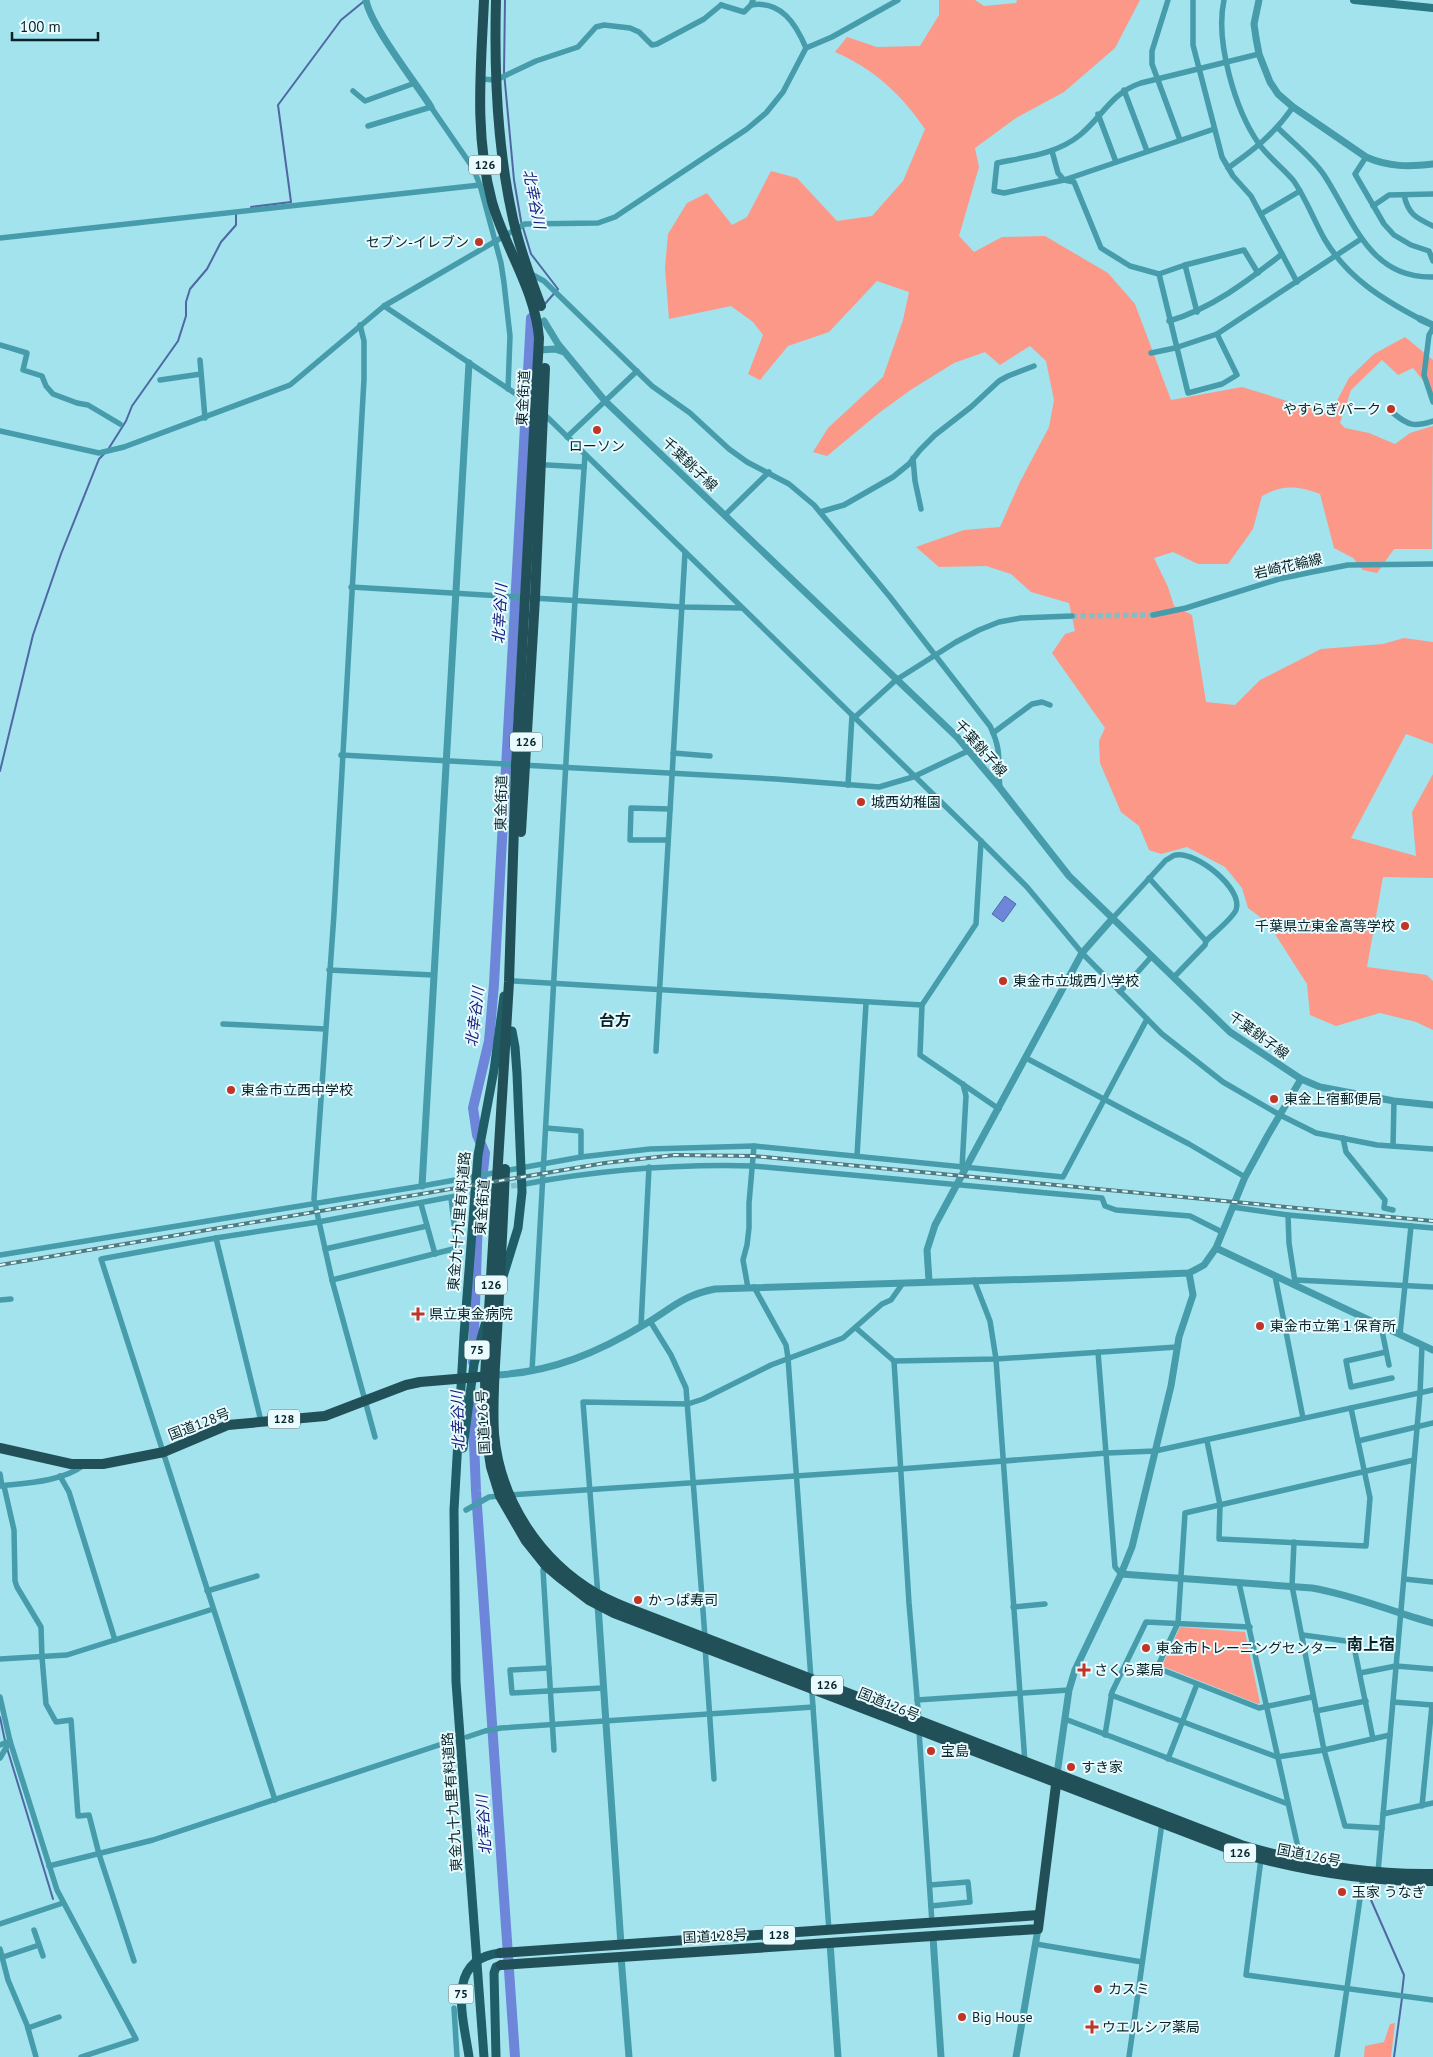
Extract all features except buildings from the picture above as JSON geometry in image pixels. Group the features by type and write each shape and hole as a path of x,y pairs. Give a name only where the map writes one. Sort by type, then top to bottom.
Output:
{"highway":[{"name":"東金街道","path":"484,0 480,120 484,164 493,204 535,312 542,350"},
{"name":"東金街道","path":"496,0 496,80 506,186 516,230 544,321 531,597 513,902 502,1163"},
{"name":"東金街道","path":"490,1376 502,1163 512,1031 520,765"},
{"name":"国道128号","path":"0,1448 59,1462 84,1465 103,1464 164,1452 228,1425 325,1416 406,1385 490,1376"},
{"name":"国道126号","path":"490,1376 494,1435 498,1460 505,1495 517,1527 546,1566 573,1588 598,1600 638,1612 705,1642 1057,1779 1226,1848 1299,1868 1363,1878 1433,1881"},
{"name":"国道126号","path":"505,1495 538,1544 559,1566 598,1600"},
{"name":"国道126号","path":"919,1726 1025,1763 1057,1779 1234,1842 1301,1861 1378,1872 1433,1874"},
{"path":"1038,1929 1057,1779"},
{"name":"国道128号","path":"501,1965 519,1958 621,1945 1040,1915"},
{"path":"932,1923 933,1937"},
{"name":"国道128号","path":"500,1953 519,1958 622,1956 1038,1929"},
{"path":"829,1931 830,1943"},
{"path":"726,1938 726,1950"},
{"path":"621,1945 622,1956"}],"main road":[{"path":"1354,0 1433,8"},
{"name":"東金九十九里有料道路","path":"484,2057 474,1938 464,1760 456,1682 454,1510 463,1345 476,1172 503,1000 508,916 513,902"},
{"name":"東金九十九里有料道路","path":"454,1545 461,1458 474,1364 482,1333 513,1247 521,1206 521,1160 515,1047 512,1031"},
{"name":"75","path":"469,2057 461,1986 468,1971 477,1961 500,1953"},
{"path":"496,2057 494,1973 496,1968 501,1965"}],"street":[{"path":"366,0 367,6 382,33 472,168 480,184 500,263 509,329 508,389"},
{"path":"0,431 15,436 50,441 99,453 124,447 290,385 384,306 469,258 504,235 526,224 598,223 615,217 747,128 766,113 783,92 806,48 832,37 898,0"},
{"path":"1168,0 1152,51 1152,64 1156,80 1180,140"},
{"path":"1193,0 1193,45 1214,129 1228,168 1251,196 1296,282"},
{"path":"1224,0 1221,18 1222,40 1243,118 1260,146 1293,180 1335,256 1366,288 1433,326 1429,335 1424,375 1433,402"},
{"path":"1259,0 1254,24 1259,54 1270,82 1278,94 1366,157 1390,166 1433,164"},
{"path":"481,79 496,80 554,54 578,47 596,27 610,25 630,28 639,32 652,45 657,44 704,19 720,2 744,12 752,3 766,2 786,13 791,18 806,48"},
{"path":"1214,129 1064,180 1004,193 994,191 997,163 1052,151 1068,143 1082,134 1098,114 1124,90 1259,54"},
{"path":"353,91 365,101 415,83"},
{"path":"1124,90 1147,151"},
{"path":"368,126 431,107"},
{"path":"1228,168 1260,146 1278,128 1294,107"},
{"path":"1098,114 1116,162"},
{"path":"1278,128 1323,173 1368,249 1384,263 1406,273 1433,277"},
{"path":"1052,151 1058,173 1064,180 1074,182 1101,248 1130,266 1159,274 1185,265 1244,250 1258,273"},
{"path":"1366,157 1355,174 1384,224 1394,235 1411,245 1429,251 1433,261"},
{"path":"472,168 484,164"},
{"path":"0,238 480,184"},
{"path":"1261,214 1300,191"},
{"path":"1373,206 1389,195 1433,194"},
{"path":"1404,195 1407,209 1412,215 1433,226"},
{"path":"1151,353 1175,348 1217,334 1361,239"},
{"path":"1169,321 1197,312 1258,273 1282,254"},
{"path":"1185,265 1197,312"},
{"path":"529,273 544,281 554,290 652,386 708,427 729,449 747,462 770,472 803,494 820,512 890,596 993,733 998,742 1000,788"},
{"path":"1159,274 1175,348 1188,393 1222,384 1237,375 1217,334"},
{"path":"384,306 540,411 853,716 913,777 981,841 1027,888 1082,953 1174,1044 1223,1082 1280,1115 1316,1132 1393,1146 1433,1149"},
{"name":"千葉銚子線","path":"544,321 564,352 605,401 968,750 1058,863 1112,919 1230,1032 1301,1080 1320,1087 1394,1101 1433,1105"},
{"path":"360,326 364,340 364,379 334,914 315,1202 332,1280 375,1437"},
{"path":"0,345 27,353 24,370 42,376 46,386 53,394 77,403 88,404 120,424"},
{"path":"542,350 555,349 564,352"},
{"path":"200,360 205,418"},
{"path":"422,1186 469,363"},
{"path":"820,512 844,505 893,477 909,464 935,435 971,407 999,381 1034,366"},
{"path":"567,437 636,371"},
{"path":"160,380 201,374"},
{"path":"1394,413 1406,424 1418,425 1433,421"},
{"path":"532,1371 541,1181 544,1163 575,600 585,455"},
{"path":"913,458 915,481 922,509"},
{"path":"547,466 584,467"},
{"path":"725,515 770,472"},
{"path":"656,1051 685,553"},
{"name":"岩崎花輪線","path":"1153,615 1186,608 1279,579 1312,572 1348,566 1433,564"},
{"path":"351,587 741,608"},
{"path":"848,786 853,716 896,680 968,635 1000,622 1021,618 1072,616"},
{"path":"993,733 1032,704 1042,702 1050,705"},
{"path":"342,756 776,779 879,787 913,777 968,750"},
{"path":"673,753 710,756"},
{"path":"668,840 630,840 631,808 670,809"},
{"path":"981,841 976,924 922,1005 920,1055 999,1109"},
{"path":"929,1282 928,1250 930,1237 957,1185 963,1168 999,1109 1082,953 1166,860 1176,855 1188,856 1208,866 1229,886 1237,900 1236,911 1174,977"},
{"path":"1149,878 1206,941"},
{"path":"1120,992 1152,956"},
{"path":"329,970 433,976"},
{"path":"514,981 922,1005"},
{"path":"857,1156 866,1003"},
{"path":"0,1254 422,1186 580,1157 650,1148 754,1146 1063,1178 1147,1019"},
{"path":"222,1024 325,1029"},
{"path":"1026,1058 1245,1177"},
{"path":"490,1376 554,1367 641,1326 696,1292 715,1289 1190,1273 1204,1265 1216,1248 1245,1177 1301,1080"},
{"path":"963,1084 966,1096 963,1168"},
{"path":"1393,1146 1394,1101"},
{"path":"546,1128 581,1131 580,1157"},
{"path":"1343,1138 1346,1152 1384,1200 1384,1208 1393,1210"},
{"path":"754,1146 748,1236 743,1260 751,1287 786,1345 788,1358 829,1931"},
{"path":"525,1184 649,1167 753,1166 1102,1198 1105,1206 1116,1210 1190,1216 1222,1232"},
{"path":"641,1326 649,1167"},
{"path":"275,1800 101,1258 421,1204 461,1195"},
{"path":"332,1280 457,1248 451,1198"},
{"path":"421,1204 434,1254"},
{"path":"1232,1207 1288,1215 1433,1228"},
{"path":"1288,1215 1289,1243 1295,1282"},
{"path":"325,1249 427,1226"},
{"path":"1400,1334 1411,1226"},
{"path":"216,1238 261,1421"},
{"path":"1216,1248 1275,1276 1295,1282 1433,1350"},
{"path":"1057,1779 1069,1690 1075,1670 1122,1574 1132,1546 1171,1386 1177,1347 1192,1295 1190,1273"},
{"path":"1275,1276 1303,1418"},
{"path":"974,1280 990,1321 996,1359 1025,1763"},
{"path":"1295,1282 1433,1287"},
{"path":"621,1945 583,1402 688,1404 703,1399 771,1365 843,1338 882,1304 891,1300 903,1283"},
{"path":"0,1300 11,1299"},
{"path":"650,1321 678,1368 686,1388 714,1779"},
{"path":"1381,1326 1389,1365"},
{"path":"856,1328 894,1361 996,1359 1177,1347"},
{"path":"1378,1872 1420,1394 1422,1345"},
{"path":"1098,1352 1115,1567 1122,1574 1180,1580 1292,1586 1336,1592 1401,1615 1433,1623"},
{"path":"1386,1352 1346,1361 1351,1387 1392,1378"},
{"path":"894,1361 932,1923"},
{"path":"466,1510 489,1497 505,1495 1155,1451 1433,1390"},
{"path":"1206,1441 1220,1505 1219,1538 1366,1546 1370,1498 1350,1408"},
{"path":"1358,1441 1433,1423"},
{"path":"1312,1697 1259,1708 1157,1668 1178,1623 1185,1513 1414,1460"},
{"path":"2,1486 54,1479 78,1470 84,1465"},
{"path":"0,1474 14,1530 14,1581 41,1627 46,1704 56,1722 71,1720 78,1816 89,1816 99,1854 134,1961"},
{"path":"60,1476 68,1492 115,1640"},
{"path":"1294,1542 1292,1586 1303,1636 1312,1697 1324,1750 1345,1826 1382,1828"},
{"path":"546,1566 543,1570 554,1750"},
{"path":"207,1592 256,1576"},
{"path":"1404,1580 1433,1582"},
{"path":"1239,1583 1301,1861"},
{"path":"1013,1607 1045,1604"},
{"path":"0,1659 67,1655 213,1609"},
{"path":"1105,1735 1112,1695 1146,1622 1250,1627"},
{"path":"1303,1636 1353,1642 1373,1739"},
{"path":"1360,1673 1396,1666 1433,1669"},
{"path":"549,1668 510,1670 512,1694 604,1688"},
{"path":"1168,1759 1197,1684"},
{"path":"917,1700 1069,1690"},
{"path":"1112,1695 1277,1756 1324,1750 1390,1735"},
{"path":"0,1697 10,1741 49,1866 63,1904 136,2039 81,2057"},
{"path":"1316,1711 1366,1701"},
{"path":"1393,1702 1432,1705 1422,1806"},
{"path":"467,1737 501,1728 813,1708"},
{"path":"1065,1719 1288,1804"},
{"path":"0,1745 10,1741"},
{"path":"0,1758 10,1741"},
{"path":"49,1866 153,1840 452,1741"},
{"path":"1383,1814 1433,1803"},
{"path":"1129,2057 1162,1822"},
{"path":"1261,1859 1246,1975 1346,1990 1433,2000"},
{"path":"1337,2057 1363,1878"},
{"path":"930,1885 968,1882 970,1902 931,1906"},
{"path":"0,1924 63,1904"},
{"path":"1016,2057 1038,1929"},
{"path":"34,1930 43,1956"},
{"path":"933,1937 941,2057"},
{"path":"830,1943 838,2057"},
{"path":"1036,1944 1142,1962"},
{"path":"3,1956 39,1945"},
{"path":"0,1949 8,1980 28,2028 36,2057"},
{"path":"622,1956 629,2057"},
{"path":"454,2008 457,2057"},
{"path":"28,2028 59,2017"}],"shaded area":[{"path":"939,0 975,0 984,6 1016,3 1017,0 1140,0 1115,48 1064,92 1016,118 975,148 979,167 959,236 974,252 1002,237 1045,236 1108,273 1135,304 1171,400 1242,387 1319,411 1332,410 1349,378 1374,354 1405,337 1433,360 1433,393 1413,368 1398,375 1382,360 1351,390 1340,423 1345,428 1369,433 1395,444 1410,433 1433,426 1432,549 1394,549 1377,573 1363,570 1353,558 1334,548 1320,494 1305,489 1284,488 1262,496 1253,529 1228,564 1198,564 1173,552 1154,558 1168,587 1174,606 1192,615 1206,702 1235,705 1260,680 1321,649 1383,644 1404,638 1433,642 1433,744 1406,734 1351,838 1416,856 1412,812 1433,774 1433,878 1383,877 1367,967 1427,975 1433,981 1433,1030 1416,1022 1380,1013 1336,1026 1310,1015 1307,984 1268,923 1248,908 1242,888 1225,867 1187,847 1161,854 1149,850 1139,826 1121,812 1100,763 1099,741 1105,728 1052,653 1065,634 1075,631 1069,603 1031,592 1011,574 986,566 939,567 916,547 964,530 1000,527 1020,482 1049,427 1054,400 1046,361 1030,346 1000,365 985,352 954,363 912,389 879,413 827,456 813,452 828,428 883,377 903,320 909,292 877,281 829,332 788,346 760,380 748,374 763,335 753,322 731,306 669,319 665,268 668,234 687,203 707,193 732,225 747,217 771,171 797,178 837,221 872,216 903,181 925,129 916,116 886,84 862,66 835,52 847,37 877,47 920,46 939,15"},
{"path":"1180,1627 1245,1632 1260,1703 1258,1704 1162,1666"},
{"path":"1395,2023 1391,2057 1364,2057 1365,2046 1384,2042 1390,2024"}],"water":[{"path":"1005,896 1016,904 1003,922 992,914"}],"waterway":[{"name":"北幸谷川","path":"505,0 504,72 514,180 521,221 531,254 558,289 544,305"},
{"path":"251,207 291,202 278,105 341,20 363,2"},
{"path":"109,448 126,421 132,406 178,341 186,316 186,302 190,289 207,269 221,242 236,225 236,213"},
{"name":"北幸谷川","path":"473,1362 478,1218 485,1153 477,1135 473,1108 489,1041 494,984 531,318"},
{"path":"0,771 33,635 61,554 99,459 104,454"},
{"name":"北幸谷川","path":"472,1394 476,1491 515,2057"},
{"path":"0,1717 5,1741"},
{"path":"7,1748 53,1899"},
{"path":"1373,1888 1371,1900 1404,1975 1402,1993"},
{"path":"1394,2057 1402,1998"}],"tunnel":[{"path":"1072,616 1153,615"},
{"path":"461,1195 523,1184"}],"railway":[{"path":"0,1265 605,1163 675,1155 753,1156 1433,1221"}],"place":[{"name":"セブン-イレブン","path":"479,242"},
{"name":"やすらぎパーク","path":"1391,409"},
{"name":"ローソン","path":"597,430"},
{"name":"城西幼稚園","path":"861,802"},
{"name":"千葉県立東金高等学校","path":"1405,926"},
{"name":"東金市立城西小学校","path":"1003,981"},
{"name":"東金市立西中学校","path":"231,1090"},
{"name":"東金上宿郵便局","path":"1274,1099"},
{"name":"県立東金病院","path":"418,1314"},
{"name":"東金市立第１保育所","path":"1260,1326"},
{"name":"かっぱ寿司","path":"638,1600"},
{"name":"東金市トレーニングセンター","path":"1146,1648"},
{"name":"さくら薬局","path":"1084,1670"},
{"name":"宝島","path":"931,1751"},
{"name":"すき家","path":"1071,1767"},
{"name":"玉家 うなぎ","path":"1342,1892"},
{"name":"カスミ","path":"1098,1989"},
{"name":"Big House","path":"962,2017"},
{"name":"ウエルシア薬局","path":"1092,2027"}],"district":[{"name":"台方","path":"615,1020"},
{"name":"南上宿","path":"1371,1644"}]}
